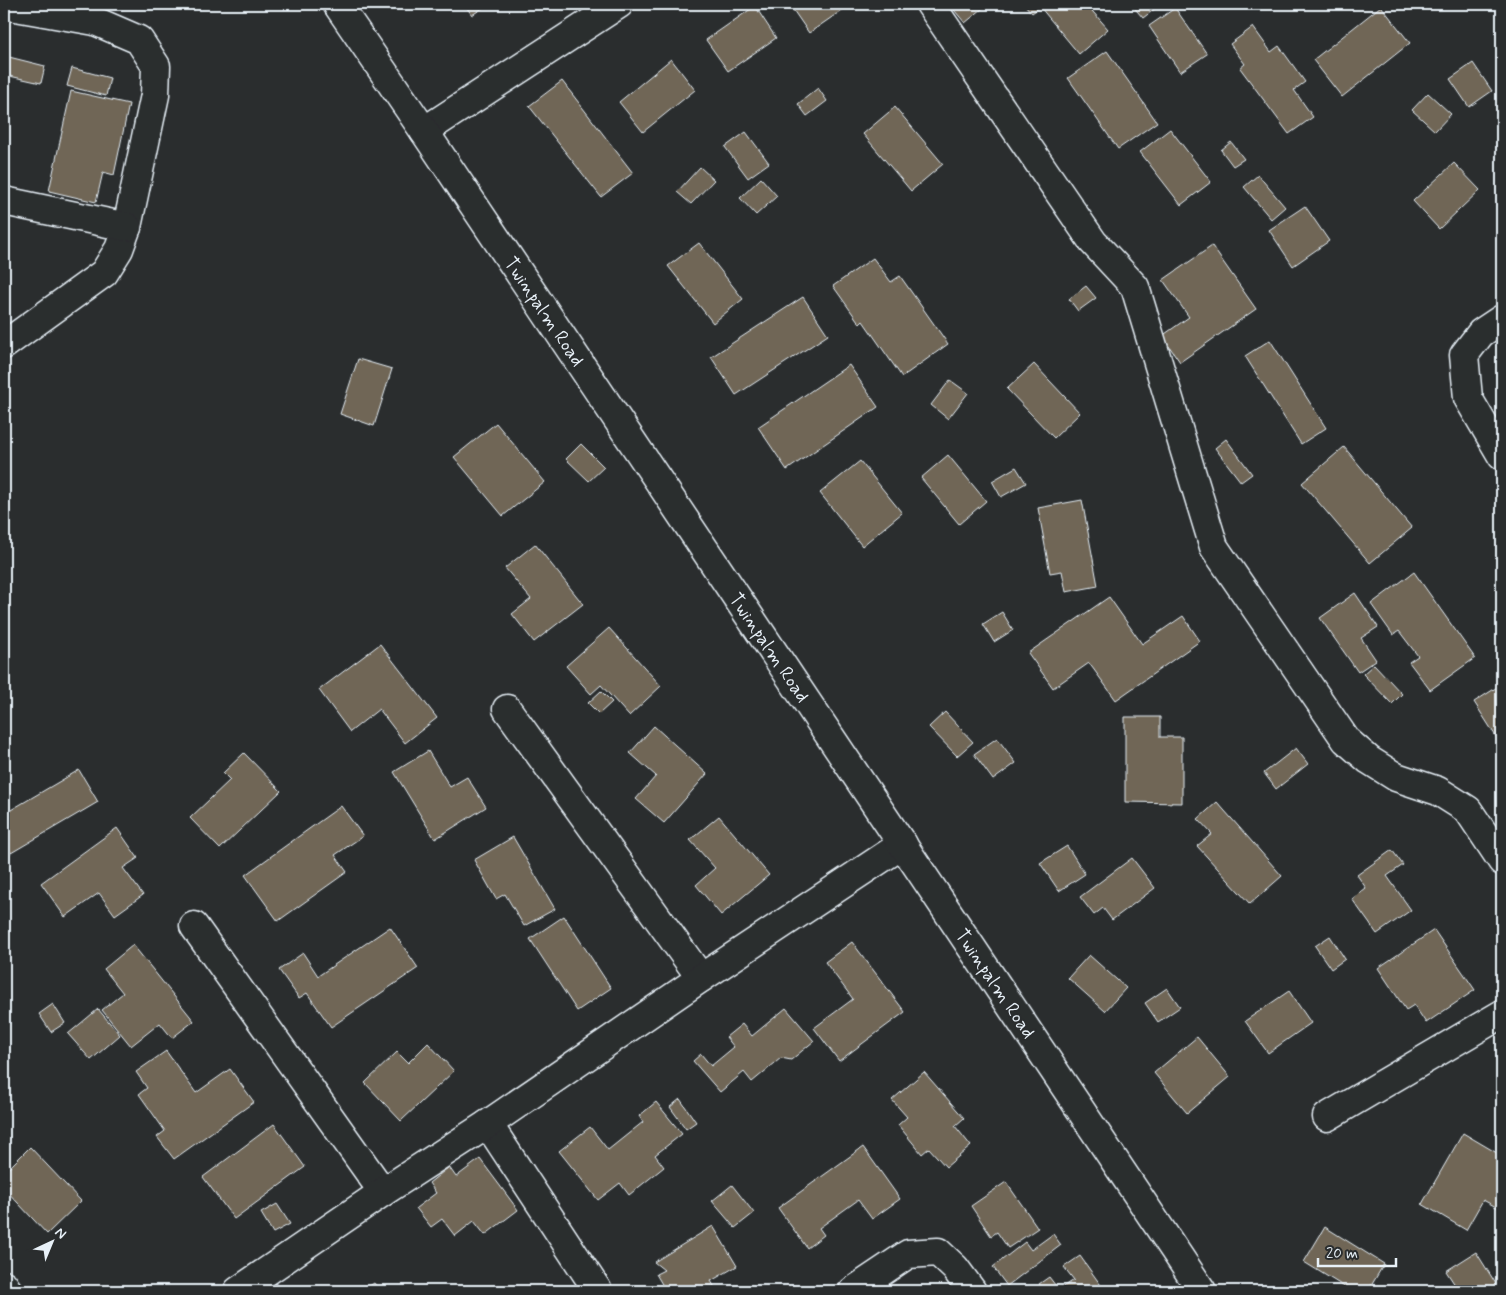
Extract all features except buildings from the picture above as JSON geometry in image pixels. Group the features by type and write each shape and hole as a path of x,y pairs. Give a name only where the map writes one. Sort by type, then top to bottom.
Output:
{"street":[{"name":"Twinpalm Road","path":"337,4 1202,1291"},
{"path":"424,131 619,4"},
{"path":"930,4 1093,242 1135,287 1214,547 1346,740 1369,760 1396,777 1438,791 1468,810 1502,861"},
{"path":"4,6 95,21 139,40 156,66 155,95 127,227 119,249 104,272 4,345"},
{"path":"4,201 127,227"},
{"path":"1502,319 1481,333 1464,355 1468,398 1502,456"},
{"path":"507,710 701,978"},
{"path":"238,1291 903,844"},
{"path":"194,926 383,1192"},
{"path":"1327,1117 1500,1021"},
{"path":"488,1124 598,1291"},
{"path":"853,1291 908,1254 938,1252 955,1268 972,1291"},
{"path":"4,1285 8,1291"}]}
